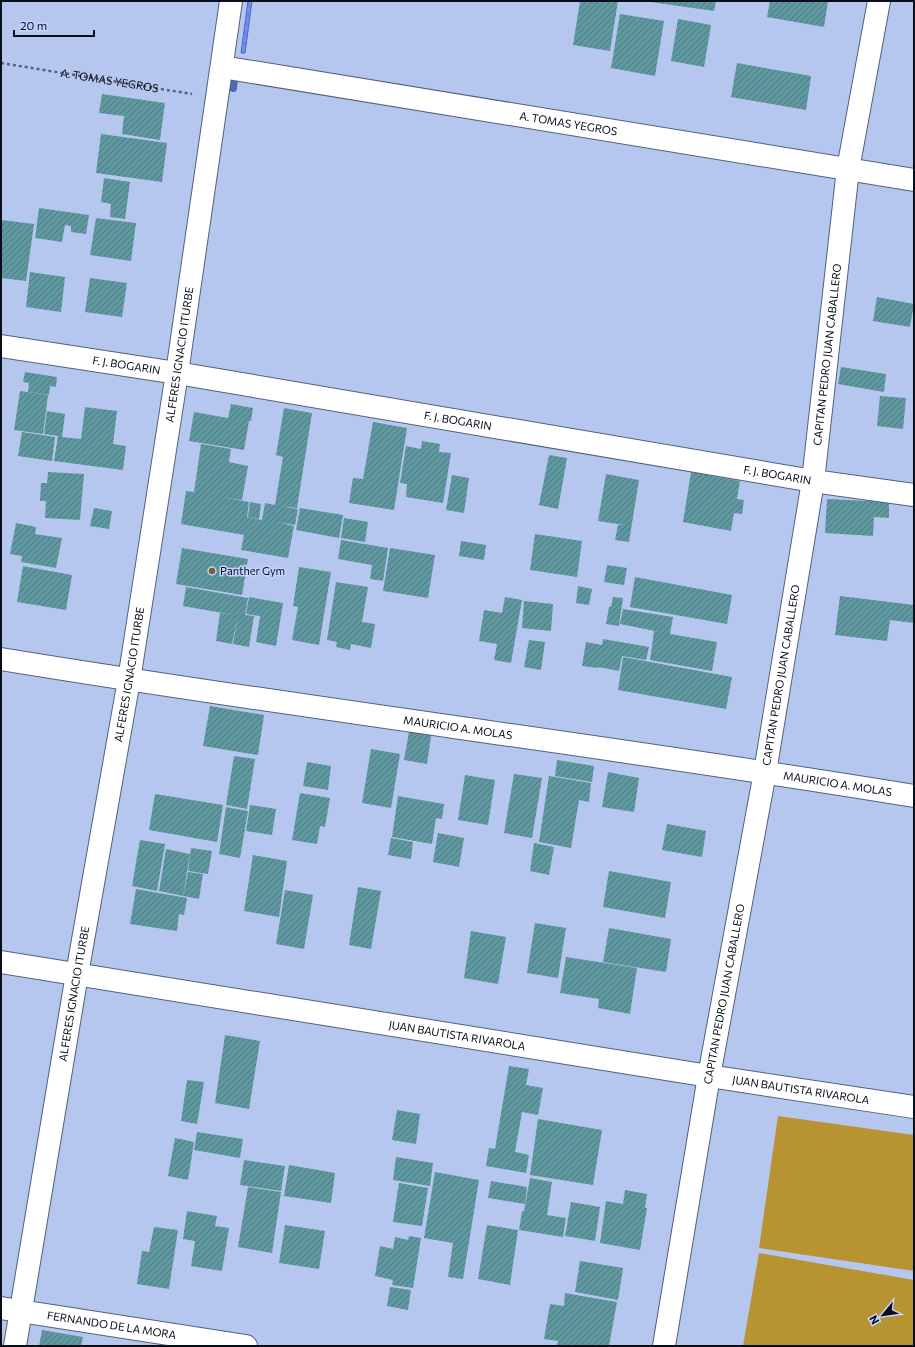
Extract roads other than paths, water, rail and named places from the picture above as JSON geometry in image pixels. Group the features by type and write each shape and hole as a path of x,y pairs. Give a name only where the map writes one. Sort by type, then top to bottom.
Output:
{"street":[{"name":"ALFERES IGNACIO ITURBE","path":"15,1346 11,1309 77,974 129,680 218,98 231,1"},
{"name":"CAPITAN PEDRO JUAN CABALLERO","path":"664,1346 709,1076 765,772 813,481 848,169 879,1"},
{"name":"A. TOMAS YEGROS","path":"222,67 914,180"},
{"name":"F. J. BOGARIN","path":"1,346 176,373 813,481 914,495"},
{"name":"MAURICIO A. MOLAS","path":"1,659 129,680 765,772 914,796"},
{"name":"JUAN BAUTISTA RIVAROLA","path":"1,962 709,1076 914,1107"},
{"name":"FERNANDO DE LA MORA","path":"11,1309 246,1346"}],"water":[{"path":"248,1 252,1 245,53 241,53"}],"waterway":[{"path":"233,88 234,79"}],"place":[{"name":"Panther Gym","path":"212,571"}]}
